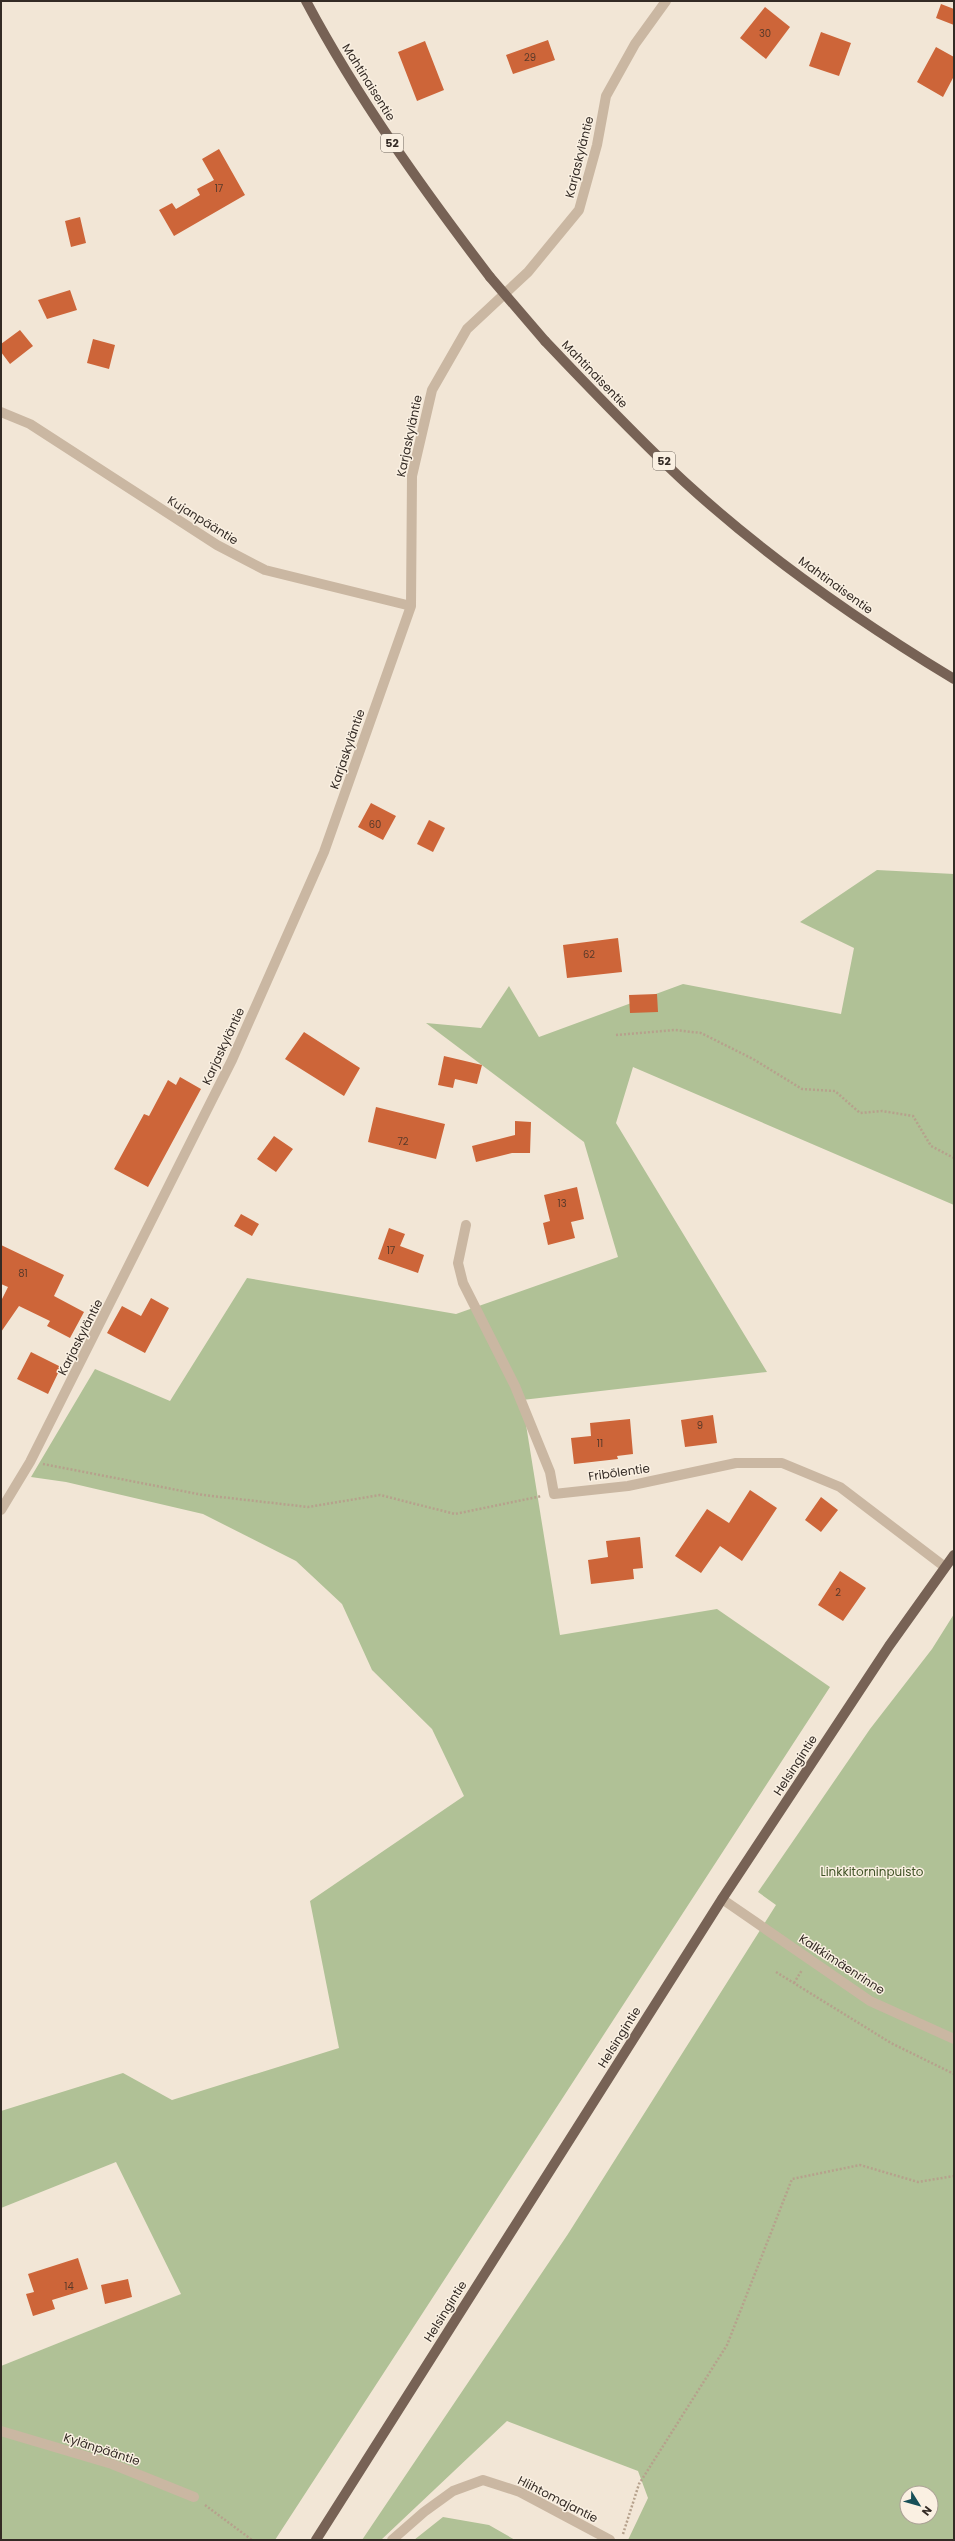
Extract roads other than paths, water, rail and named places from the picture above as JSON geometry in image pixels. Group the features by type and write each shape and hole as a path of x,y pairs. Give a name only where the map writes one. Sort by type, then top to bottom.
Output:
{"main road":[{"name":"Mahtinaisentie","path":"306,1 352,80 399,153 490,277 546,341 609,408 689,486 792,570 891,641 954,679"},
{"name":"Helsingintie","path":"316,2540 722,1899 889,1646 954,1555"}],"street":[{"name":"Karjaskyläntie","path":"1,1510 30,1462 228,1066 293,926 324,852 411,606 412,476 432,390 467,329 528,272 579,210 597,145 606,96 635,44 666,1"},
{"name":"Kujanpääntie","path":"1,412 30,424 217,545 265,570 411,606"},
{"name":"Fribölentie","path":"466,1225 458,1263 463,1283 515,1386 550,1472 554,1494 628,1486 736,1463 782,1463 840,1488 945,1567"},
{"name":"Kalkkimäenrinne","path":"722,1899 870,2001 954,2039"},
{"name":"Kylänpääntie","path":"1,2431 112,2464 194,2497"},
{"name":"Hiihtomajantie","path":"392,2540 424,2512 453,2491 483,2480 520,2492 610,2540"}],"park label":[{"name":"Linkkitorninpuisto","path":"872,1871"}]}
